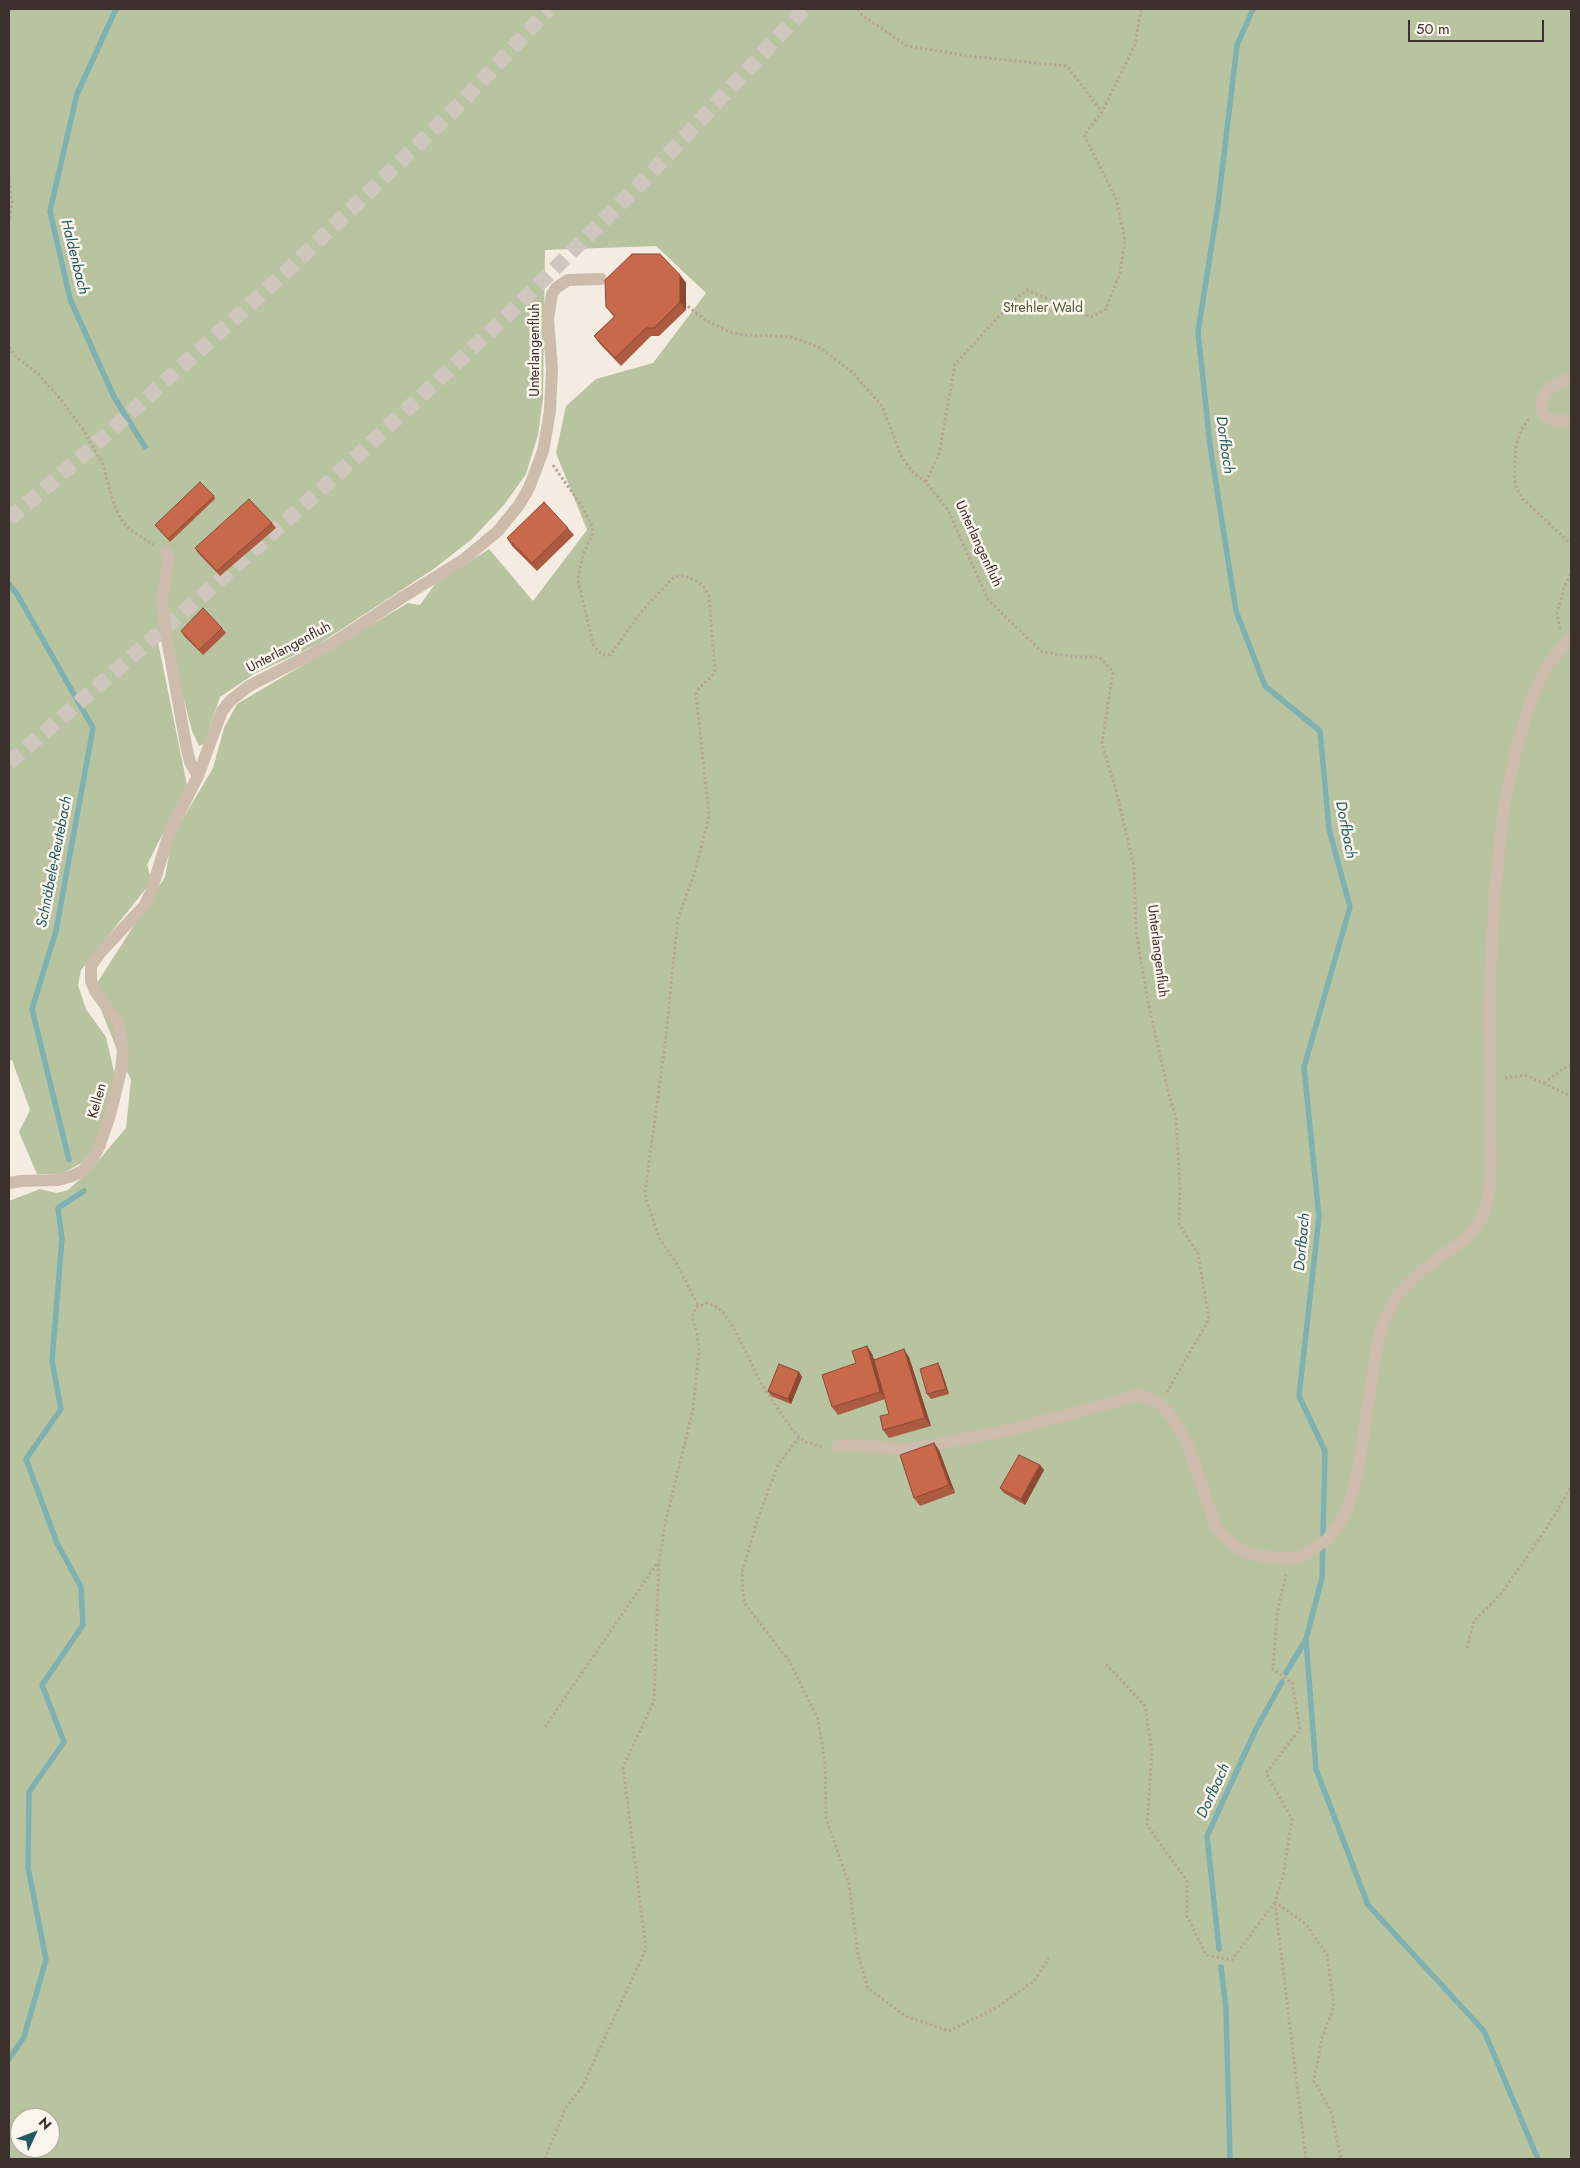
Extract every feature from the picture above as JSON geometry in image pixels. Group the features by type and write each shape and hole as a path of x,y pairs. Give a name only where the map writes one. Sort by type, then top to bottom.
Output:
{"street":[{"name":"Unterlangenfluh","path":"92,966 100,953 145,904 152,892 170,831 198,776 216,723 230,701 264,676 333,643 463,560 498,532 519,504 530,488 543,451 550,412 552,369 548,319 552,294 556,288 568,280 601,279"},
{"path":"1571,378 1556,384 1548,390 1540,404 1542,412 1554,420 1571,421"},
{"path":"166,552 169,559 162,600 167,639 186,745 190,762 198,776"},
{"path":"838,1446 871,1445 908,1450 1014,1429 1139,1395 1158,1402 1172,1417 1186,1441 1216,1526 1226,1538 1240,1549 1254,1555 1289,1559 1302,1556 1328,1539 1346,1512 1353,1491 1376,1351 1381,1330 1390,1308 1408,1283 1422,1270 1469,1236 1484,1216 1488,1199 1491,1166 1489,1008 1494,911 1504,804 1516,751 1531,700 1547,665 1567,642"},
{"name":"Kellen","path":"9,1183 21,1180 58,1180 72,1176 90,1162 99,1147 116,1091 124,1050 119,1024 96,991 92,981 92,966"}],"path":[{"path":"858,9 862,15 907,46 1067,66 1102,112"},
{"path":"926,482 939,454 955,364 1014,300 1027,290 1091,316 1106,309 1120,272 1125,240 1116,199 1084,135 1102,112 1135,45 1142,9"},
{"path":"9,176 12,203 9,222"},
{"name":"Unterlangenfluh","path":"681,299 705,320 730,332 745,335 790,337 821,348 853,373 882,406 900,456 914,474 926,482 948,510 988,600 1042,652 1076,657 1099,657 1113,671 1102,744 1116,790 1134,867 1136,931 1148,1002 1169,1095 1176,1116 1180,1189 1179,1224 1198,1254 1209,1319 1169,1389 1158,1402"},
{"path":"9,347 13,354 44,381 84,431 103,465 114,505 122,521 140,537 166,552"},
{"path":"1542,412 1531,416 1520,430 1516,446 1514,475 1516,487 1523,499 1571,544"},
{"path":"543,451 583,508 593,528 592,536 583,554 578,580 593,644 597,650 609,655 640,613 674,577 684,576 695,580 704,587 709,597 715,670 696,694 709,816 695,872 678,918 665,1045 645,1191 659,1238 675,1261 698,1305"},
{"path":"1567,642 1558,613 1565,585 1571,574"},
{"path":"1544,1084 1561,1070 1571,1065"},
{"path":"1490,1080 1525,1076 1571,1096"},
{"path":"545,2159 565,2108 582,2087 646,1948 623,1767 654,1701 659,1561 666,1520 693,1409 699,1351 692,1312 698,1305 711,1304 727,1317 762,1385 799,1437 818,1446 838,1446"},
{"path":"799,1437 778,1465 758,1518 742,1573 743,1594 745,1604 789,1661 818,1719 825,1763 826,1818 849,1884 858,1955 868,1988 905,2016 949,2031 996,2008 1035,1980 1050,1956"},
{"path":"1467,1648 1474,1621 1501,1594 1546,1529 1571,1487"},
{"path":"1106,1664 1145,1706 1152,1752 1147,1825 1187,1881 1187,1916 1206,1955 1232,1960 1246,1944 1275,1902 1283,1876 1292,1819 1266,1773 1300,1729 1292,1682 1273,1670 1277,1613 1289,1559"},
{"path":"545,1727 659,1561"},
{"path":"1275,1902 1306,2159"},
{"path":"1275,1902 1306,1924 1327,1955 1334,2007 1322,2038 1314,2081 1331,2111 1341,2159"}],"green space":[{"name":"Strehler Wald","path":"9,9 1571,9 1571,2159 9,2159 9,1201 40,1189 57,1193 68,1190 92,1168 126,1128 131,1080 99,1005 97,983 165,877 172,837 213,768 224,728 237,704 408,603 420,605 435,584 489,549 533,601 587,530 556,453 566,406 596,379 653,363 706,293 656,246 545,250 543,398 538,435 526,474 504,505 472,539 435,568 322,642 254,674 220,697 204,744 199,746 192,731 181,688 174,646 156,632 187,785 147,865 152,881 81,970 78,985 86,1009 106,1037 120,1098 112,1123 83,1162 62,1174 37,1174 19,1132 30,1110 12,1060 9,1061"}],"building":[{"path":"632,254 660,254 680,275 680,302 654,328 646,328 615,358 594,336 615,316 606,307 605,280"},
{"path":"200,482 214,496 168,539 155,525"},
{"path":"249,499 272,523 217,571 195,548"},
{"path":"544,502 568,528 532,563 507,538"},
{"path":"203,608 222,628 199,650 181,631"},
{"path":"867,1346 880,1392 832,1407 822,1375 856,1363 852,1351"},
{"path":"904,1349 925,1418 883,1430 880,1416 889,1414 874,1360"},
{"path":"938,1363 946,1389 927,1394 920,1369"},
{"path":"779,1364 799,1372 788,1399 768,1391"},
{"path":"934,1443 949,1485 914,1498 900,1455"},
{"path":"1019,1455 1040,1465 1021,1499 1000,1488"}],"waterway":[{"name":"Haldenbach","path":"116,9 77,94 50,211 70,299 114,397 145,447"},
{"name":"Dorfbach","path":"1253,9 1237,45 1218,205 1198,332 1210,445 1236,611 1265,686 1320,731 1329,829 1350,907 1304,1067 1319,1217 1299,1396 1325,1451 1322,1578 1306,1639 1286,1673"},
{"name":"Schnäbele-Reutebach","path":"9,584 17,594 93,728 56,931 32,1009 69,1160"},
{"name":"Schnäbele-Reutebach","path":"9,2059 24,2037 46,1960 28,1867 29,1792 64,1742 42,1685 83,1625 81,1587 57,1543 26,1459 61,1409 52,1361 62,1239 58,1208 84,1191"},
{"path":"1306,1640 1316,1769 1368,1905 1484,2031 1538,2159"},
{"name":"Dorfbach","path":"1219,1949 1207,1836 1256,1729 1282,1682"},
{"name":"Dorfbach","path":"1221,1967 1226,2009 1230,2159"}],"tunnel":[{"path":"9,519 88,451 288,270 460,104 549,9"},
{"path":"9,763 313,497 511,312 649,175 804,9"}]}
